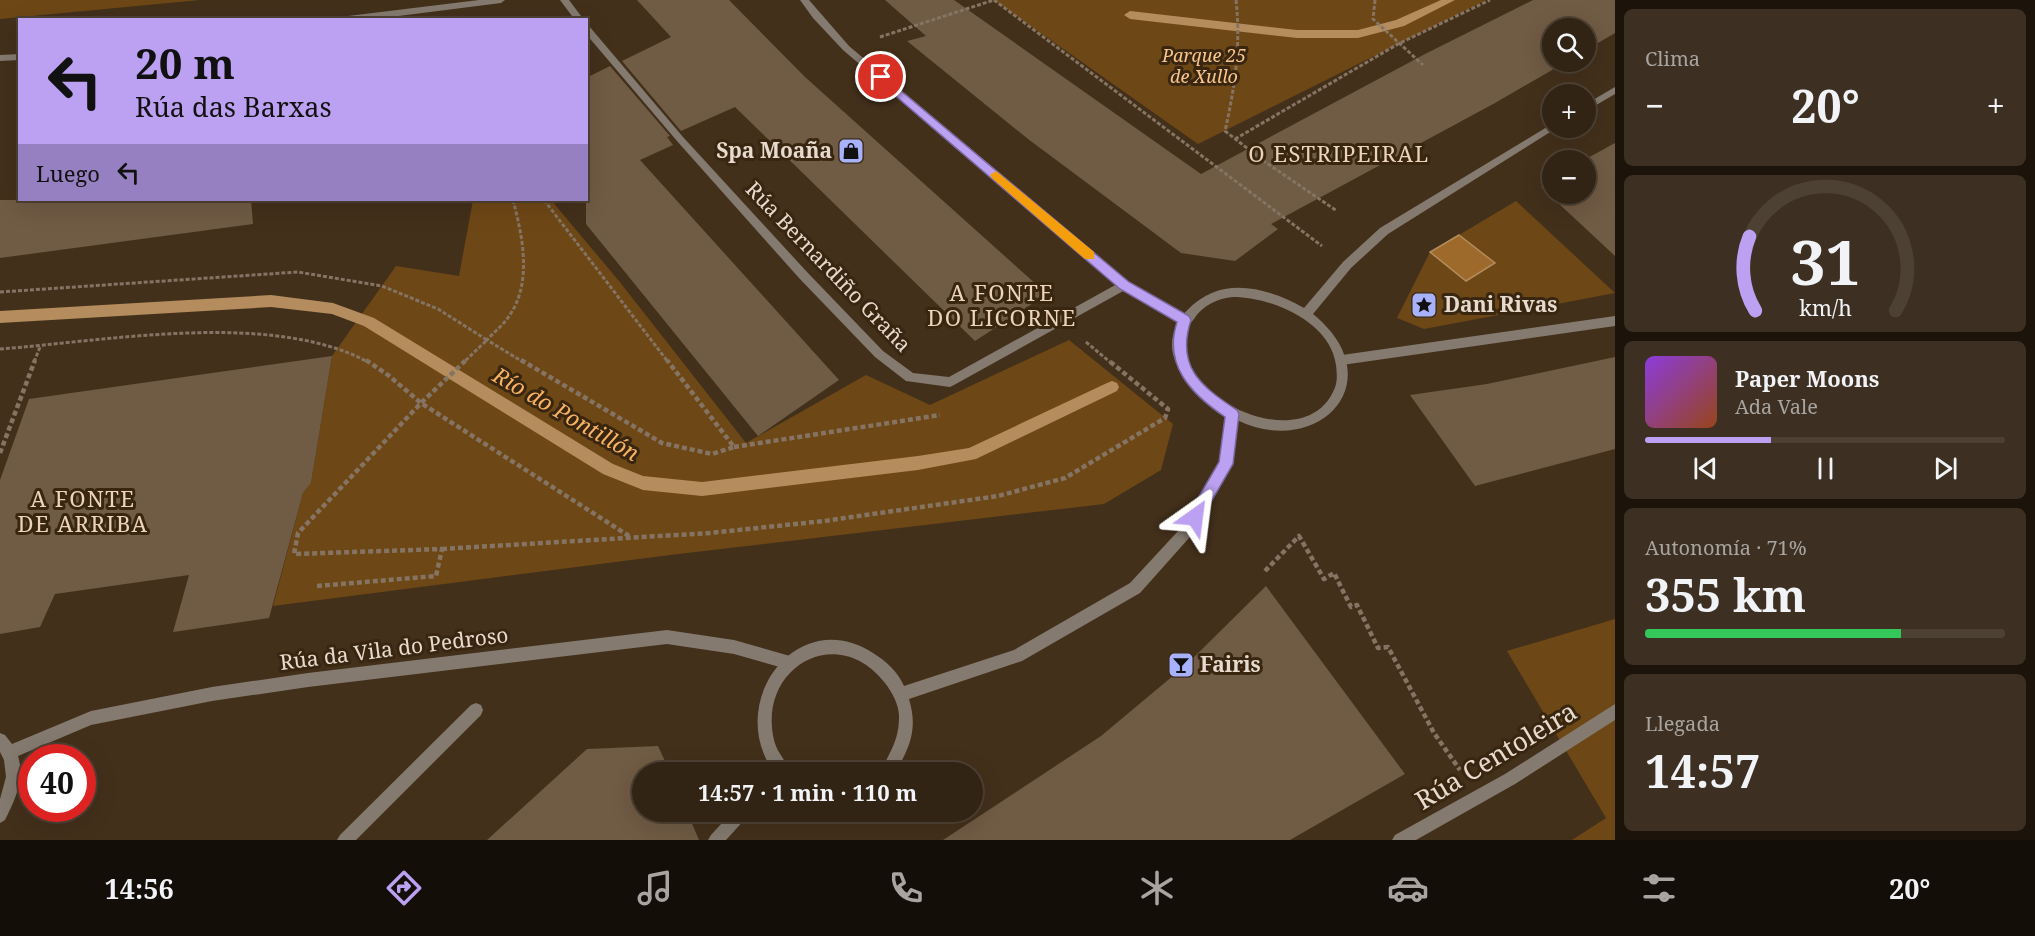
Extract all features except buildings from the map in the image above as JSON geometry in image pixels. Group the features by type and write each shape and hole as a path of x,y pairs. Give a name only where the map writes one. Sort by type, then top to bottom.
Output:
{"street":[{"path":"356,18 501,0"},
{"path":"564,0 578,18"},
{"path":"804,0 846,48 1125,285 1184,320"},
{"name":"Rúa Bernardiño Graña","path":"588,30 680,139 796,267 879,354 910,378 950,382 1125,285"},
{"path":"0,58 18,57"},
{"path":"1596,102 1615,90"},
{"path":"1306,314 1347,265 1384,231 1542,133"},
{"path":"1250,293 1279,300 1306,314 1334,343 1342,360 1343,383 1335,404 1317,418 1292,426 1262,424 1232,414 1209,399 1191,380 1181,358 1179,338 1184,320 1200,304 1222,294 1250,293"},
{"path":"1342,360 1615,321"},
{"path":"902,694 1017,657 1135,588 1184,534 1226,464 1232,414"},
{"name":"Rúa da Vila do Pedroso","path":"0,815 11,793 14,770 5,746 91,718 212,694 667,637 734,647 790,663"},
{"path":"775,762 768,749 763,725 765,701 774,680 790,663 809,651 831,647 852,649 873,659 890,674 902,694 907,716 906,740 897,762"},
{"path":"345,840 476,710"},
{"name":"Rúa Centoleira","path":"1400,840 1479,798 1570,744 1615,711"},
{"path":"716,840 733,822"}],"path":[{"path":"846,48 994,0 1347,265"},
{"path":"1236,0 1238,36 1235,87 1225,131 1337,211"},
{"path":"1375,0 1372,19 1423,65"},
{"path":"1235,139 1398,44 1490,0"},
{"path":"513,201 523,239 522,288 508,318 482,346 421,403 298,532 294,554 442,549 629,536 710,533 824,521 998,496 1065,478 1165,418 1168,409 1087,341 1077,347"},
{"path":"545,201 734,447"},
{"path":"0,292 298,272 382,286 438,309 612,416 662,443 712,454 734,447 949,413"},
{"path":"0,349 200,334 266,336 308,342 351,354 392,376 421,403 629,536"},
{"path":"0,453 40,347"},
{"path":"1265,571 1299,536 1324,579 1334,573 1351,607 1357,604 1378,648 1388,647 1434,734 1479,798"},
{"path":"317,586 436,576 442,549"}],"green space":[{"path":"0,0 200,0 0,19"},
{"name":"Parque 25 de Xullo","path":"994,0 1486,0 1198,144"},
{"path":"473,201 552,201 619,281 746,443 866,375 930,405 1069,340 1173,424 1161,470 1104,504 670,555 273,606 303,493 311,483 332,356 396,266 459,276"},
{"path":"1516,201 1615,293 1424,329 1397,318 1430,252 1466,281 1494,263 1459,235"},
{"path":"1615,619 1615,840 1572,840 1606,818 1507,651"}],"shaded area":[{"path":"1459,235 1495,263 1466,281 1430,252"}],"waterway":[{"path":"1130,15 1297,34 1358,34 1400,23 1450,0"},
{"name":"Río do Pontillón","path":"0,317 271,301 333,309 369,322 608,469 643,483 702,489 918,463 971,454 1112,387"}],"slow traffic":[{"path":"996,175 1089,255"}],"place":[{"name":"Spa Moaña","path":"851,151"},
{"name":"Dani Rivas","path":"1424,305"},
{"name":"Fairis","path":"1181,665"}],"district":[{"name":"O ESTRIPEIRAL","path":"1339,154"},
{"name":"A FONTE DO LICORNE","path":"1002,306"},
{"name":"A FONTE DE ARRIBA","path":"83,512"}],"route":[{"path":"881,77 1125,285 1184,320 1179,338 1181,358 1191,380 1209,399 1232,414 1226,464 1195,517"}]}
